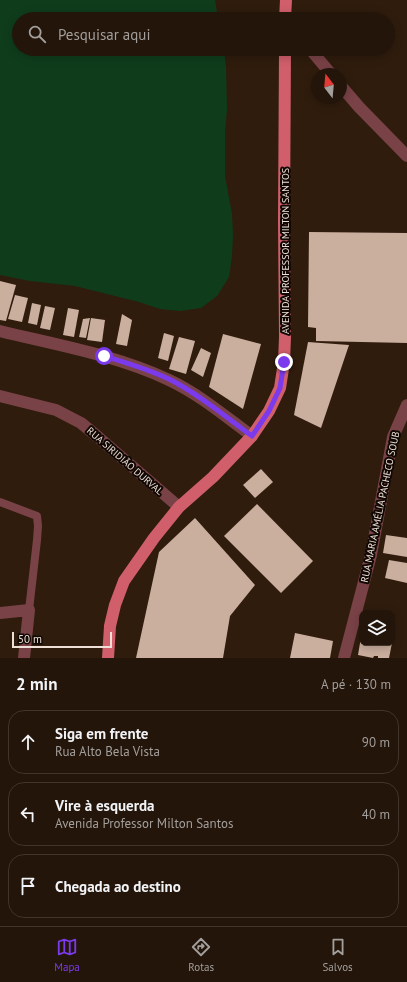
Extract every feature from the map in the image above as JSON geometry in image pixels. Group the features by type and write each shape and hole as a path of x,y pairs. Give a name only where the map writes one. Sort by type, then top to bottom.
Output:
{"main road":[{"path":"286,0 286,12"},
{"name":"AVENIDA PROFESSOR MILTON SANTOS","path":"108,658 110,626 115,605 124,581 154,538 179,507 213,476 252,436 269,411 280,388 284,362 285,337 285,56"}],"street":[{"path":"316,56 326,68"},
{"path":"347,93 407,156"},
{"path":"0,331 104,356 138,366 171,380 195,394 252,436"},
{"name":"RUA SIRIDIÃO DURVAL","path":"0,396 56,410 81,423 179,507"},
{"name":"RUA MARIA AMÉLIA PACHECO SOUB","path":"344,658 371,555 393,437 407,405"},
{"path":"0,613 29,610 24,658"}],"lane":[{"path":"0,502 37,516 38,526 29,610"}],"green space":[{"path":"0,0 215,0 217,12 12,12 12,56 225,56 227,109 225,132 225,176 232,214 233,235 229,277 217,296 201,308 180,311 160,309 139,302 75,286 30,281 0,275"}],"building":[{"path":"309,232 407,233 407,343 316,341 316,328 308,327"},
{"path":"0,281 16,285 6,321 0,320"},
{"path":"15,295 28,298 22,322 8,319"},
{"path":"32,303 41,305 37,325 28,323"},
{"path":"45,306 55,308 50,330 40,328"},
{"path":"68,308 79,310 74,337 63,335"},
{"path":"122,314 132,320 127,346 116,344"},
{"path":"90,318 86,338 79,337 83,319"},
{"path":"91,318 105,320 102,342 87,340"},
{"path":"164,333 174,336 168,361 158,358"},
{"path":"223,334 261,344 243,409 209,387"},
{"path":"179,337 195,341 186,374 169,369"},
{"path":"308,342 349,345 321,428 294,415"},
{"path":"201,348 211,353 203,377 191,370"},
{"path":"261,469 273,482 255,498 243,485"},
{"path":"257,504 313,561 281,593 224,536"},
{"path":"195,518 255,585 230,616 223,658 136,658 159,552"},
{"path":"386,535 407,538 407,557 383,553"},
{"path":"389,560 407,563 407,583 385,578"},
{"path":"295,633 333,641 330,658 290,658"},
{"path":"360,646 391,646 389,658 378,658 378,656 374,656 373,658 358,655"}],"route":[{"path":"104,356 138,366 171,380 195,394 252,436 269,411 280,388 284,362"}]}
